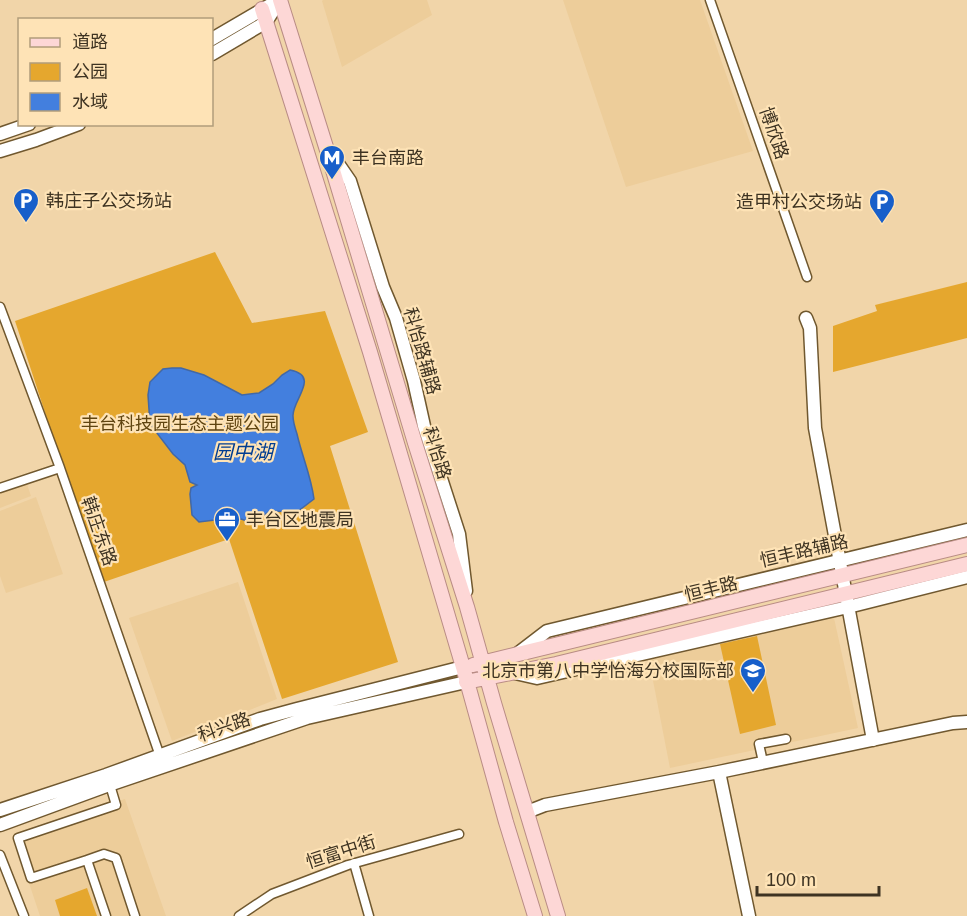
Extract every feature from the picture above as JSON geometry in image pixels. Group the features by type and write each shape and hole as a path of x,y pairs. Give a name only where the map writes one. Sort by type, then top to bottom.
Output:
{"main road":[{"name":"科怡路","path":"280,0 467,607 558,916"},
{"name":"科怡路","path":"262,10 370,352 535,916"},
{"name":"恒丰路","path":"463,668 967,545"},
{"name":"恒丰路","path":"466,682 846,600 967,564"}],"street":[{"path":"213,38 280,0"},
{"name":"博欣路","path":"710,0 807,277"},
{"path":"213,53 262,10"},
{"path":"0,134 23,126"},
{"path":"0,151 74,126"},
{"name":"韩庄东路","path":"0,307 60,468 162,761"},
{"path":"807,318 810,328 815,428 873,740"},
{"path":"0,488 60,468"},
{"name":"恒丰路辅路","path":"517,654 547,631 967,530"},
{"path":"846,600 967,577"},
{"name":"科兴路","path":"0,825 110,785 249,723 463,668"},
{"name":"科兴路","path":"0,810 307,718 466,682"},
{"path":"527,812 545,805 967,722"},
{"path":"763,762 759,744 786,739"},
{"path":"719,772 749,916"},
{"path":"110,785 116,805 18,838 31,878 104,854 116,858 135,916"},
{"name":"恒富中街","path":"239,916 272,894 354,863 459,834"},
{"path":"0,855 24,916"},
{"path":"87,860 106,916"},
{"path":"354,863 369,916"}],"shaded area":[{"path":"323,0 427,0 432,15 342,67"},
{"path":"563,0 700,0 753,151 626,187"},
{"path":"27,484 31,496 0,508 0,493"},
{"path":"36,497 63,574 6,593 0,576 0,511"},
{"path":"238,582 277,699 172,741 129,618"},
{"name":"北京市第八中学怡海分校国际部","path":"834,618 858,728 670,768 649,660"},
{"path":"125,799 166,916 40,916 14,838 17,833"}],"green space":[{"name":"丰台科技园生态主题公园","path":"215,252 252,323 325,311 368,432 330,446 398,662 282,699 229,539 101,583 15,321"},
{"path":"967,282 967,338 833,372 833,326 877,311 875,305"},
{"path":"757,636 776,725 740,734 720,644"},
{"path":"87,888 97,916 60,916 55,900"}],"water":[{"name":"园中湖","path":"181,368 204,375 242,395 259,393 290,370 299,373 304,383 294,410 293,420 314,499 297,512 271,511 247,521 223,519 199,522 192,515 190,494 191,488 197,485 190,482 185,465 173,454 150,424 148,395 150,382 163,369"}],"place":[{"name":"丰台南路","path":"332,181"},
{"name":"韩庄子公交场站","path":"26,224"},
{"name":"造甲村公交场站","path":"882,225"},
{"name":"丰台区地震局","path":"227,543"},
{"name":"北京市第八中学怡海分校国际部","path":"753,694"}]}
